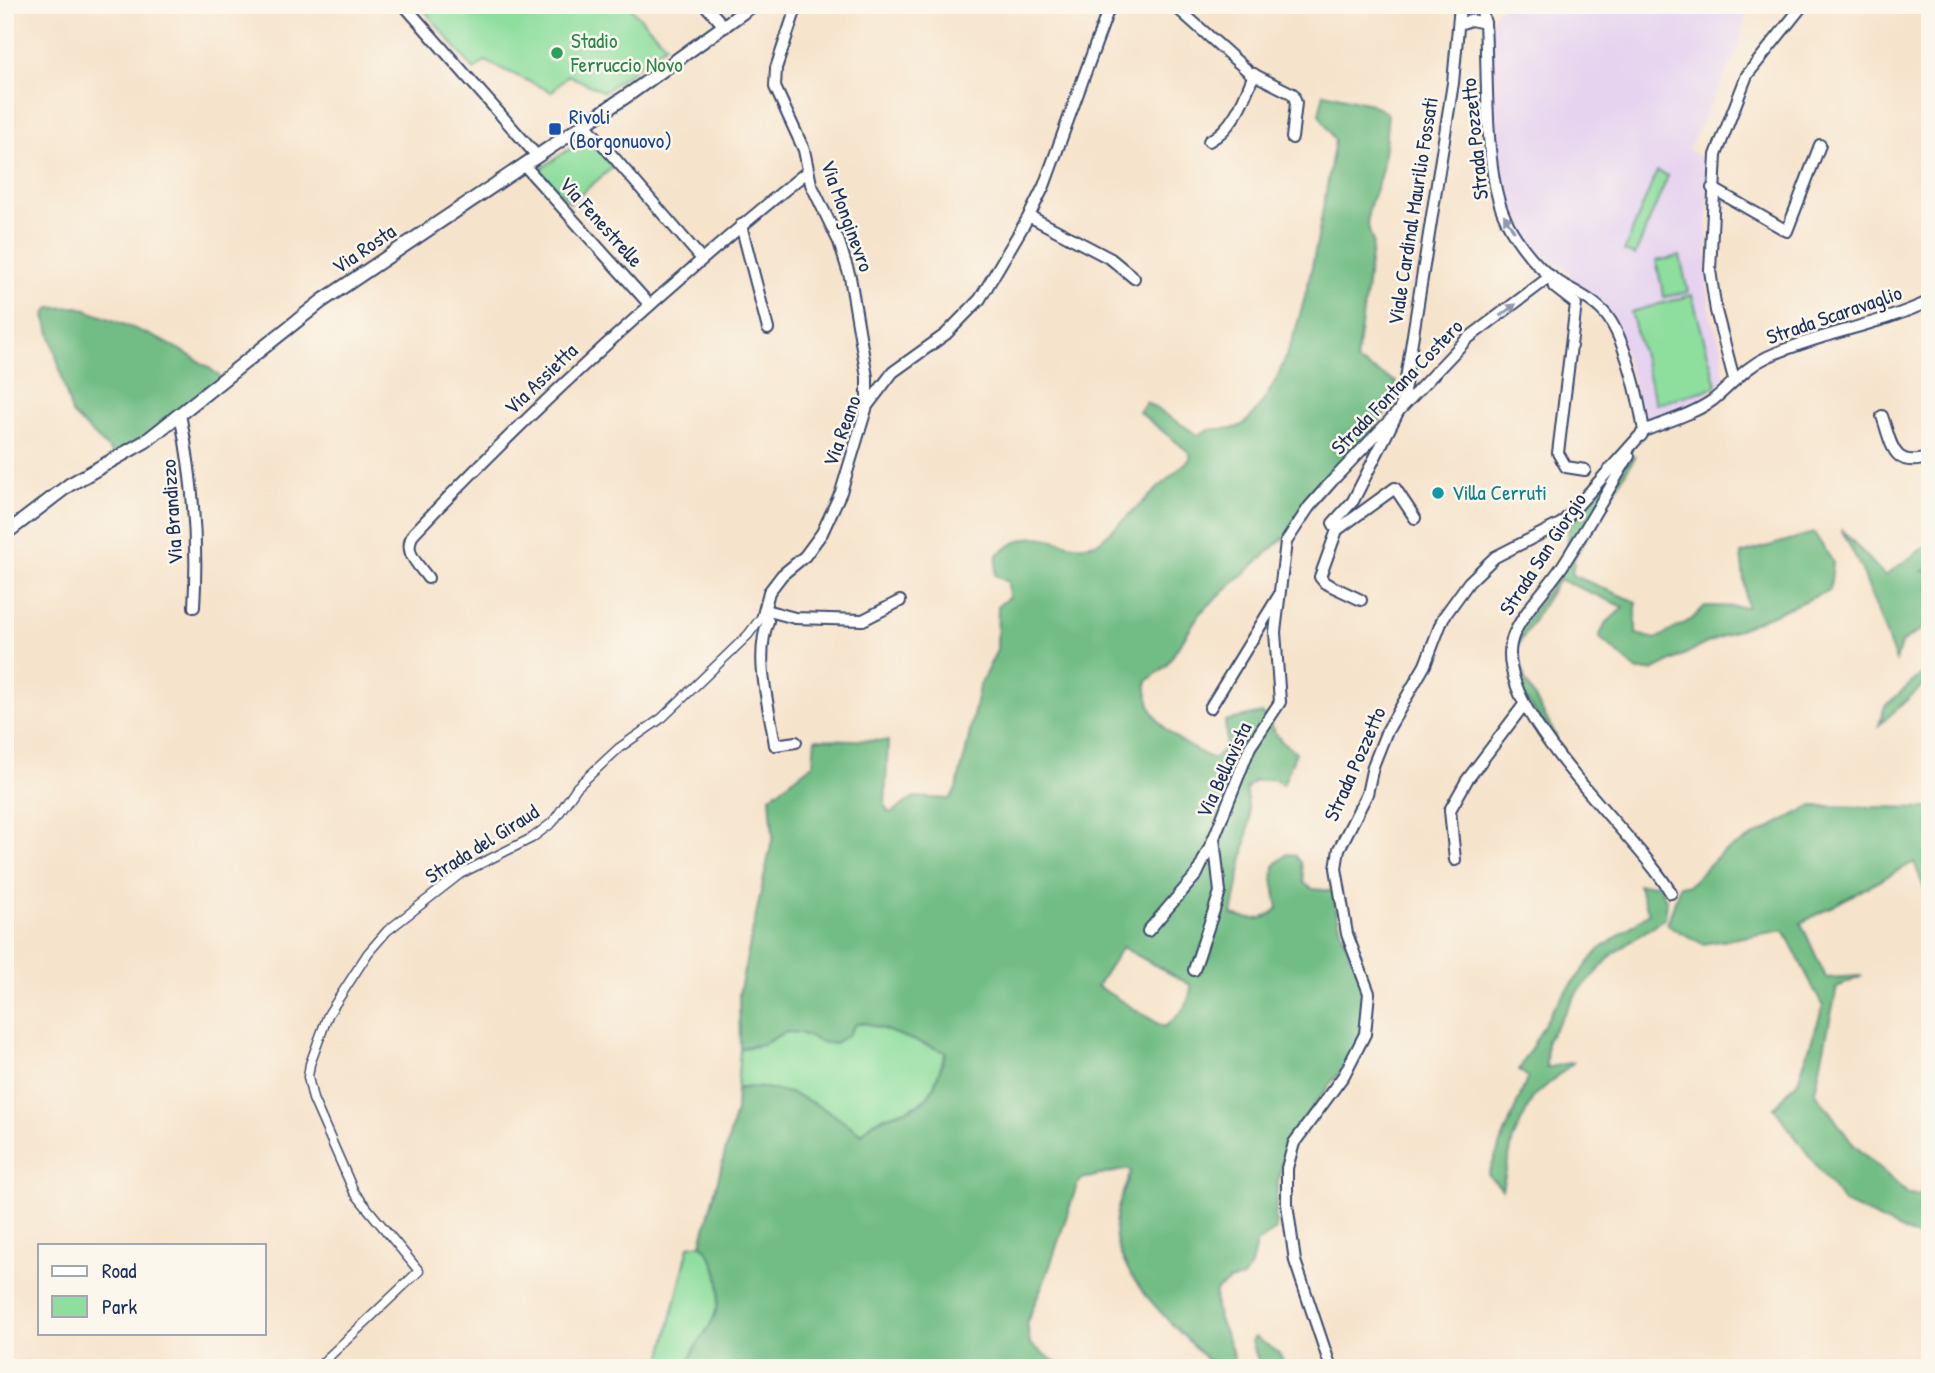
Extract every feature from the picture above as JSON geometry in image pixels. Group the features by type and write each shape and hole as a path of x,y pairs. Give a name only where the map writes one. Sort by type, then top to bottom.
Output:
{"street":[{"path":"404,5 537,156"},
{"path":"705,5 725,27"},
{"name":"Via Rosta","path":"5,534 69,485 133,450 313,307 584,124 753,5"},
{"name":"Via Monginevro","path":"797,5 776,68 775,88 804,150 811,184 839,242 850,277 867,377 867,406"},
{"name":"Via Reano","path":"796,742 775,745 761,666 762,637 768,621 764,613 769,592 782,575 805,556 822,533 841,492 867,406 893,372 946,334 980,299 1029,216 1044,186 1110,5"},
{"path":"1174,5 1254,74 1293,94 1296,103 1292,138"},
{"name":"Viale Cardinal Maurilio Fossati","path":"1402,404 1445,135 1460,5"},
{"name":"Strada Pozzetto","path":"1331,1368 1295,1261 1287,1204 1287,1180 1294,1143 1344,1075 1365,1034 1369,993 1347,934 1336,868 1339,849 1367,794 1373,766 1386,733 1425,664 1443,618 1469,582 1495,557 1562,523 1644,431 1628,365 1608,317 1595,303 1551,276 1524,247 1503,215 1496,192 1485,23 1480,5"},
{"path":"1734,379 1716,311 1710,270 1716,155 1747,75 1803,5"},
{"path":"1459,24 1471,20 1485,23"},
{"path":"1209,141 1223,134 1254,74"},
{"path":"584,124 701,258"},
{"path":"1713,188 1787,231 1820,145"},
{"name":"Via Fenestrelle","path":"524,165 649,304"},
{"name":"Via Assietta","path":"428,578 409,551 408,542 414,533 543,403 649,304 808,171"},
{"path":"1029,216 1111,259 1134,278"},
{"path":"741,225 768,329"},
{"name":"Strada Pozzetto","path":"1551,276 1554,287 1576,303 1558,453 1566,467 1586,470"},
{"name":"Strada Fontana Costero","path":"1286,542 1309,507 1402,404 1467,339 1551,276"},
{"name":"Strada Scaravaglio","path":"1644,431 1712,401 1734,379 1764,358 1800,343 1899,316 1930,301"},
{"path":"1337,530 1333,523 1353,501 1402,404"},
{"name":"Via Brandizzo","path":"180,414 191,470 195,525 194,607"},
{"path":"1882,416 1896,454 1902,460 1916,462 1930,457"},
{"name":"Strada San Giorgio","path":"1644,431 1561,567 1524,614 1513,636 1510,663 1523,706 1671,893"},
{"path":"1361,600 1325,583 1320,577 1337,530 1395,488 1415,519"},
{"name":"Via Bellavista","path":"1148,931 1196,874 1214,838 1250,747 1280,702 1275,632 1286,542"},
{"name":"Via Bellavista","path":"1210,708 1279,595"},
{"path":"764,613 795,618 863,620 900,601"},
{"name":"Strada del Giraud","path":"317,1368 419,1271 354,1192 313,1099 308,1077 310,1064 328,1014 368,953 387,931 460,874 532,838 553,822 577,787 619,748 662,718 748,635 764,613"},
{"path":"1455,860 1450,810 1467,780 1523,706"},
{"name":"Via Bellavista","path":"1194,970 1220,892 1214,838"}],"shaded area":[{"path":"1503,5 1748,5 1738,49 1688,149 1708,162 1707,289 1711,319 1722,348 1724,379 1704,397 1645,422 1614,317 1599,299 1572,282 1569,271 1553,262 1542,264 1507,214 1496,162 1490,33 1493,17"}],"green space":[{"name":"Stadio Ferruccio Novo","path":"420,5 628,5 666,45 604,92 568,75 552,92 485,61 474,70"},
{"path":"1324,93 1371,104 1388,114 1382,169 1368,213 1373,242 1356,361 1396,382 1395,401 1285,537 1200,613 1166,666 1147,681 1151,709 1158,720 1176,738 1213,759 1224,747 1225,721 1262,713 1281,741 1296,752 1283,785 1274,779 1254,781 1246,789 1250,820 1232,915 1256,919 1267,916 1278,908 1273,879 1274,866 1287,854 1295,855 1301,863 1304,883 1313,889 1332,891 1342,932 1364,993 1365,1015 1351,1054 1290,1142 1277,1185 1276,1230 1256,1243 1251,1266 1243,1278 1229,1281 1216,1291 1217,1312 1234,1358 1234,1368 1215,1368 1153,1304 1127,1267 1118,1248 1115,1222 1131,1172 1128,1169 1082,1179 1077,1185 1049,1269 1027,1322 1030,1344 1064,1368 688,1368 691,1356 710,1325 718,1304 717,1272 708,1252 701,1244 736,1111 737,1089 771,1089 803,1098 862,1134 877,1121 922,1102 934,1085 946,1052 866,1023 856,1024 848,1035 834,1044 800,1033 785,1032 763,1044 740,1048 739,994 773,836 770,797 813,764 815,739 888,741 885,805 888,812 893,812 914,797 950,799 956,789 966,751 979,687 997,650 998,606 1009,597 1008,582 995,575 997,555 1027,538 1040,537 1073,545 1099,542 1190,459 1190,453 1139,412 1146,402 1198,435 1213,429 1236,428 1247,421 1267,396 1283,365 1296,329 1316,249 1335,141 1319,114","holes":["1122,947 1191,985 1189,998 1183,1009 1164,1027 1097,986"]},
{"path":"588,136 613,167 570,203 539,170"},
{"path":"1657,171 1668,176 1635,255 1624,251"},
{"path":"1680,256 1688,292 1664,297 1656,261"},
{"path":"1692,295 1717,387 1656,404 1631,312"},
{"path":"78,307 173,346 223,379 118,458 72,414 45,315 50,308"},
{"path":"1636,455 1574,558 1572,575 1636,602 1636,634 1656,639 1692,619 1705,606 1747,607 1741,554 1814,533 1833,562 1830,590 1707,643 1652,671 1638,671 1599,637 1606,623 1624,607 1559,579 1517,647 1525,680 1556,736 1553,739 1521,691 1512,657 1520,629 1566,564 1569,523 1612,474"},
{"path":"1841,529 1885,576 1930,543 1930,568 1923,571 1930,573 1930,624 1901,643 1896,661 1861,568"},
{"path":"1930,667 1930,679 1879,725 1885,706"},
{"path":"1811,806 1930,808 1929,901 1914,862 1801,923 1826,978 1862,976 1837,987 1815,1091 1852,1143 1908,1194 1930,1195 1930,1243 1844,1203 1774,1108 1798,1081 1823,1007 1784,930 1703,944 1667,925 1680,885 1689,885 1720,854"},
{"path":"1658,884 1667,901 1665,918 1614,953 1577,993 1547,1040 1546,1068 1574,1062 1533,1097 1513,1139 1502,1189 1488,1175 1528,1077 1519,1070 1554,1007 1598,951 1649,913 1638,885"},
{"path":"866,1023 946,1052 934,1085 922,1101 876,1121 862,1134 803,1098 771,1089 737,1089 740,1048 762,1045 787,1032 831,1041 847,1034 856,1024"},
{"path":"701,1244 708,1252 717,1272 719,1293 715,1315 694,1350 688,1368 659,1368 689,1246"},
{"path":"1255,1337 1279,1353 1287,1368 1260,1368 1252,1341"}],"place":[{"name":"Stadio Ferruccio Novo","path":"557,53"},
{"name":"Rivoli (Borgonuovo)","path":"555,129"},
{"name":"Villa Cerruti","path":"1438,493"}]}
